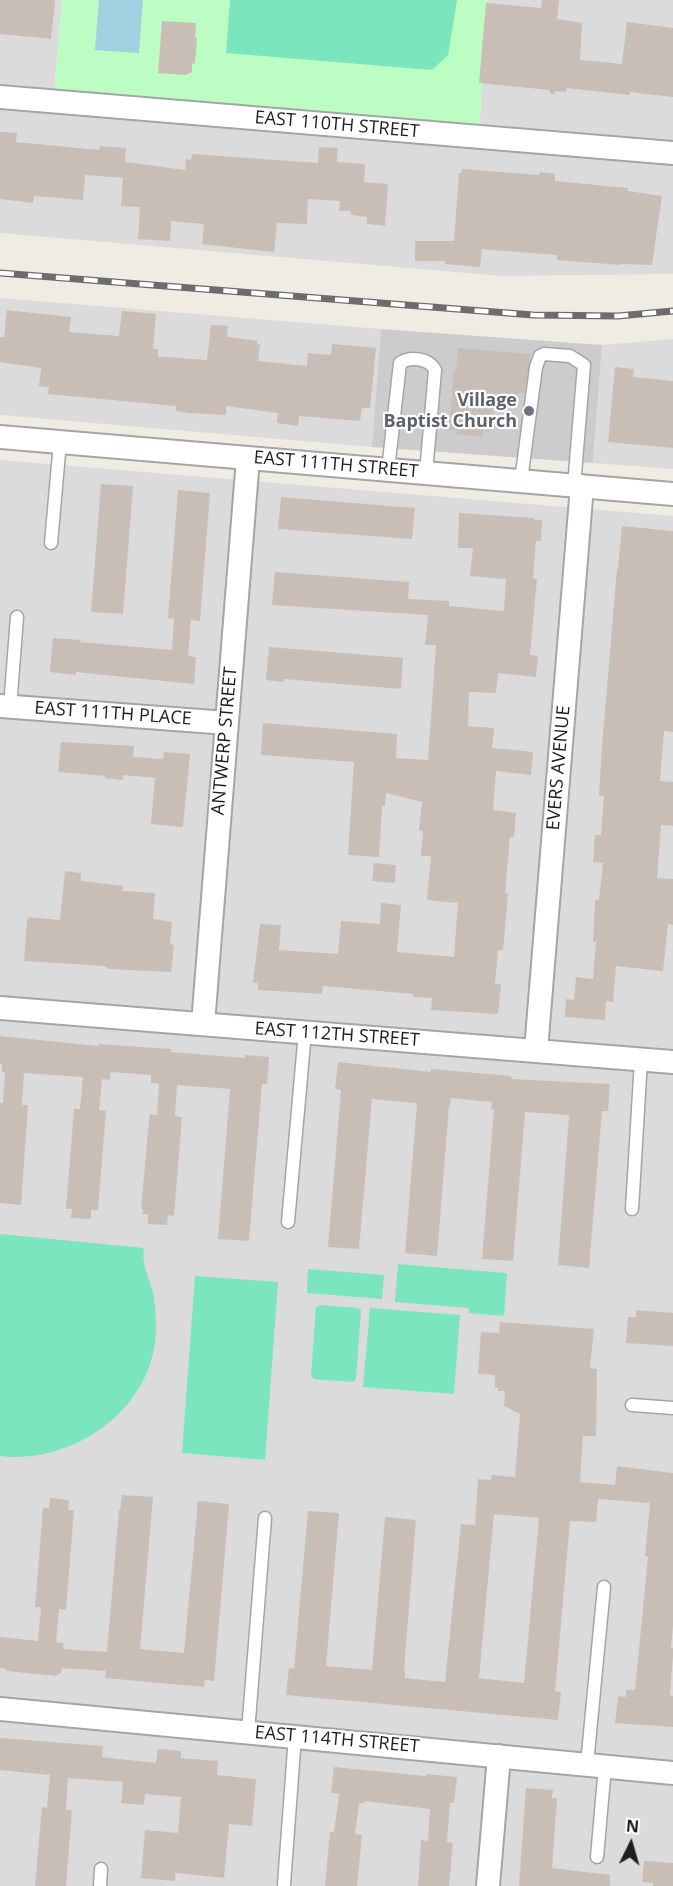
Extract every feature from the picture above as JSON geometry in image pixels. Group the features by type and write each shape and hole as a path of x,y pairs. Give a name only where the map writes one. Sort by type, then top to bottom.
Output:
{"street":[{"name":"EAST 110TH STREET","path":"0,97 673,153"},
{"name":"EAST 111TH STREET","path":"0,436 673,494"},
{"name":"ANTWERP STREET","path":"203,1024 248,458"},
{"name":"EVERS AVENUE","path":"536,1050 578,486"},
{"name":"EAST 111TH PLACE","path":"5,707 226,723"},
{"name":"EAST 112TH STREET","path":"0,1008 673,1062"},
{"name":"EAST 114TH STREET","path":"0,1709 673,1773"},
{"path":"488,1886 499,1756"}],"lane":[{"path":"521,481 536,367 540,357 544,354 570,356 584,365 578,486"},
{"path":"388,470 400,363 405,360 428,361 435,370 426,473"},
{"path":"51,543 60,442"},
{"path":"5,707 17,617"},
{"path":"288,1222 305,1032"},
{"path":"632,1209 641,1060"},
{"path":"632,1405 673,1408"},
{"path":"248,1732 265,1518"},
{"path":"597,1857 596,1765 603,1587"},
{"path":"284,1884 295,1736"},
{"path":"100,1886 101,1869"}],"shaded area":[{"path":"0,0 62,0 54,93 0,89"},
{"path":"488,0 673,0 673,144 479,129"},
{"path":"0,107 673,164 673,274 502,276 0,233"},
{"path":"0,298 381,329 372,447 0,415"},
{"path":"381,329 602,345 593,463 372,447"},
{"path":"673,339 673,469 593,463 602,345"},
{"path":"0,460 673,516 673,1886 0,1886"}],"green space":[{"path":"62,0 488,0 479,129 54,93"},
{"path":"230,0 457,0 448,55 432,70 226,53"},
{"path":"0,1234 144,1248 144,1265 153,1292 156,1329 152,1358 142,1383 126,1406 105,1426 82,1441 55,1451 28,1456 0,1456"},
{"path":"398,1264 507,1273 504,1316 469,1313 469,1308 395,1302"},
{"path":"308,1269 384,1275 382,1299 307,1293"},
{"path":"195,1276 278,1282 265,1460 182,1453"},
{"path":"320,1305 359,1308 361,1311 356,1379 353,1382 314,1379 311,1376 316,1307"},
{"path":"370,1308 460,1315 454,1394 363,1387"}],"water":[{"path":"99,0 143,0 139,53 95,50"}],"building":[{"path":"0,0 55,0 51,39 0,34"},
{"path":"542,0 559,0 557,19 582,23 580,60 622,64 627,22 673,28 673,97 566,88 566,92 556,91 552,95 549,90 479,83 486,3 541,8"},
{"path":"162,21 196,23 195,63 192,64 192,72 186,75 158,73"},
{"path":"0,132 17,133 16,142 99,150 100,146 126,148 125,162 185,170 186,159 191,160 192,154 318,163 319,147 338,148 337,162 365,164 364,182 388,184 385,226 367,224 367,217 351,215 351,211 339,211 340,201 308,199 307,224 277,223 274,252 202,244 204,224 171,221 170,241 138,239 140,207 121,206 123,178 85,175 83,200 34,196 33,203 0,199"},
{"path":"462,169 539,175 540,172 555,174 555,181 628,188 628,191 662,196 652,265 557,260 557,255 482,249 480,267 445,264 445,261 415,261 415,241 454,241 459,173 462,173"},
{"path":"7,310 71,317 69,332 119,336 122,311 156,314 153,349 158,349 158,357 207,360 211,325 228,326 227,337 258,341 257,344 260,344 258,361 307,366 308,353 331,355 332,344 376,348 370,408 362,408 360,421 299,416 298,426 277,423 278,413 226,406 226,415 188,413 176,411 176,406 48,394 49,387 39,386 41,368 0,362 0,337 4,337"},
{"path":"458,348 531,354 524,393 519,393 518,396 494,394 490,432 483,431 483,437 456,434 457,430 449,430"},
{"path":"615,367 634,369 633,377 673,381 673,448 608,442"},
{"path":"101,484 133,486 123,614 91,612"},
{"path":"178,490 210,493 200,621 191,620 188,656 196,657 194,684 76,672 76,675 50,672 53,638 172,650 174,619 168,618"},
{"path":"281,497 415,508 412,539 278,529"},
{"path":"459,513 542,520 541,541 536,541 533,579 537,579 530,655 538,656 536,677 498,673 496,693 469,692 468,726 494,728 492,748 533,752 531,775 496,771 493,810 516,813 514,837 510,837 503,950 498,950 495,984 501,984 498,1014 431,1010 432,998 413,997 413,994 323,986 322,994 258,990 258,983 253,983 260,924 281,925 279,950 338,954 341,921 380,924 381,903 401,905 397,952 454,957 458,903 427,900 431,856 421,856 423,831 419,830 422,802 386,793 385,806 382,806 379,857 348,855 354,762 261,755 263,723 397,734 396,758 428,760 436,645 425,645 428,615 272,605 275,572 409,582 408,599 449,601 449,606 504,611 506,579 470,576 473,548 458,548"},
{"path":"622,526 673,531 673,732 664,731 660,781 673,782 673,826 661,825 657,878 673,879 673,925 668,924 663,971 616,966 613,1002 606,1001 605,1020 565,1017 566,999 574,1000 576,977 593,979 596,942 593,942 595,900 599,900 603,863 593,862 595,835 601,835 604,796 599,796 602,746"},
{"path":"269,647 403,658 401,689 284,679 283,682 266,680"},
{"path":"61,742 134,746 133,757 163,759 164,752 190,754 183,827 151,824 155,778 123,775 123,780 58,772"},
{"path":"374,863 396,865 395,883 372,881"},
{"path":"65,871 81,873 81,881 123,886 122,891 155,893 153,919 172,922 170,944 174,945 171,972 24,961 27,919 29,917 60,920"},
{"path":"0,1036 98,1046 98,1044 171,1049 171,1052 245,1058 245,1055 269,1057 267,1084 262,1084 249,1241 218,1239 230,1089 177,1085 175,1116 182,1117 174,1216 168,1215 167,1225 148,1224 148,1214 143,1214 143,1209 141,1209 149,1119 150,1114 157,1115 159,1084 151,1083 151,1075 111,1072 110,1080 102,1079 99,1110 106,1111 98,1210 91,1210 91,1219 71,1218 72,1209 66,1209 74,1109 80,1109 83,1077 24,1073 22,1105 28,1105 21,1205 0,1203 0,1103 3,1103 5,1072 2,1072 2,1064 0,1064"},
{"path":"338,1062 431,1072 431,1069 511,1076 512,1079 610,1084 608,1111 602,1111 589,1268 558,1265 569,1115 525,1112 513,1261 482,1259 494,1109 491,1109 492,1102 451,1098 437,1256 405,1253 417,1103 372,1099 359,1249 328,1247 341,1090 335,1089"},
{"path":"636,1310 673,1313 673,1346 626,1343 628,1317 636,1317"},
{"path":"500,1322 594,1329 590,1368 597,1369 596,1436 583,1436 580,1482 615,1485 617,1466 673,1473 671,1648 673,1648 673,1655 670,1695 673,1696 673,1727 615,1723 618,1696 626,1697 626,1690 635,1690 648,1557 645,1556 650,1503 598,1499 596,1522 570,1521 555,1691 561,1692 558,1720 286,1695 289,1668 294,1669 308,1511 339,1513 326,1666 372,1670 385,1517 416,1520 405,1678 445,1682 461,1524 475,1525 478,1479 491,1480 492,1475 515,1477 520,1414 504,1406 505,1391 498,1391 498,1388 495,1388 495,1375 478,1374 481,1332 499,1333","holes":["494,1514 539,1518 524,1683 479,1678"]},
{"path":"122,1495 153,1497 140,1649 184,1653 198,1501 229,1504 214,1681 205,1680 204,1687 105,1678 106,1671 62,1668 61,1674 57,1676 6,1671 0,1668 0,1637 38,1641 41,1607 35,1607 43,1508 49,1508 50,1498 69,1500 68,1510 74,1510 66,1610 59,1609 56,1642 64,1643 63,1649 107,1652"},
{"path":"0,1738 103,1746 102,1757 156,1763 158,1749 181,1751 181,1758 218,1761 217,1775 256,1779 252,1826 229,1824 224,1878 175,1873 175,1881 141,1878 145,1830 178,1833 181,1797 145,1794 144,1805 121,1803 123,1782 68,1778 66,1810 72,1810 66,1886 35,1886 42,1807 47,1808 50,1775 0,1770"},
{"path":"334,1767 457,1777 454,1803 450,1803 447,1842 453,1843 449,1886 418,1886 421,1840 428,1841 430,1809 365,1801 359,1803 355,1834 362,1835 357,1886 325,1886 330,1832 334,1832 339,1794 331,1793"},
{"path":"526,1788 553,1790 552,1798 557,1798 552,1868 610,1875 610,1886 519,1886"},
{"path":"644,1861 673,1863 673,1886 653,1886 653,1883 642,1882"}],"railway":[{"path":"0,273 533,315 618,316 673,311"}],"place":[{"name":"Village Baptist Church","path":"529,411"}]}
